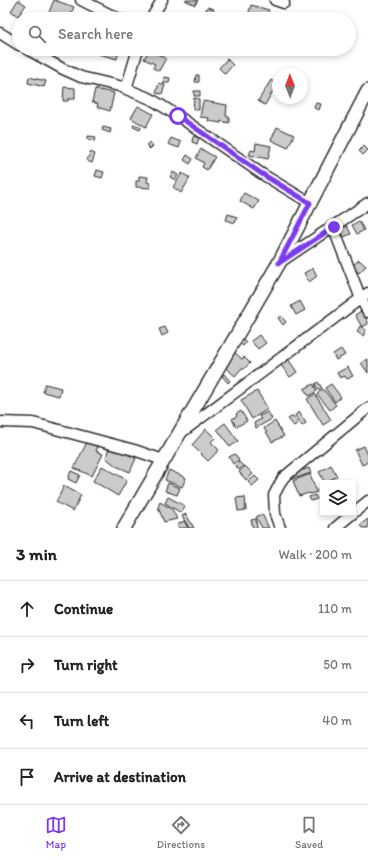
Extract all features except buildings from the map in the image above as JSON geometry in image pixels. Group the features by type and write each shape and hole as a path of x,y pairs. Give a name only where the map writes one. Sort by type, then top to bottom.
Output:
{"street":[{"path":"81,0 105,12"},
{"path":"155,12 162,0"},
{"path":"0,33 12,40"},
{"path":"40,56 81,77 126,89 151,99 262,174 310,203"},
{"path":"126,89 136,56"},
{"path":"124,528 279,263 368,91"},
{"path":"279,263 368,203"},
{"path":"334,227 365,296 368,312"},
{"path":"180,433 365,296"},
{"path":"280,528 275,514 274,495 283,478 368,408"},
{"path":"0,422 33,423 134,450 163,460"},
{"path":"335,528 368,501"}],"route":[{"path":"178,116 262,174 310,203 279,263 334,227"}]}
